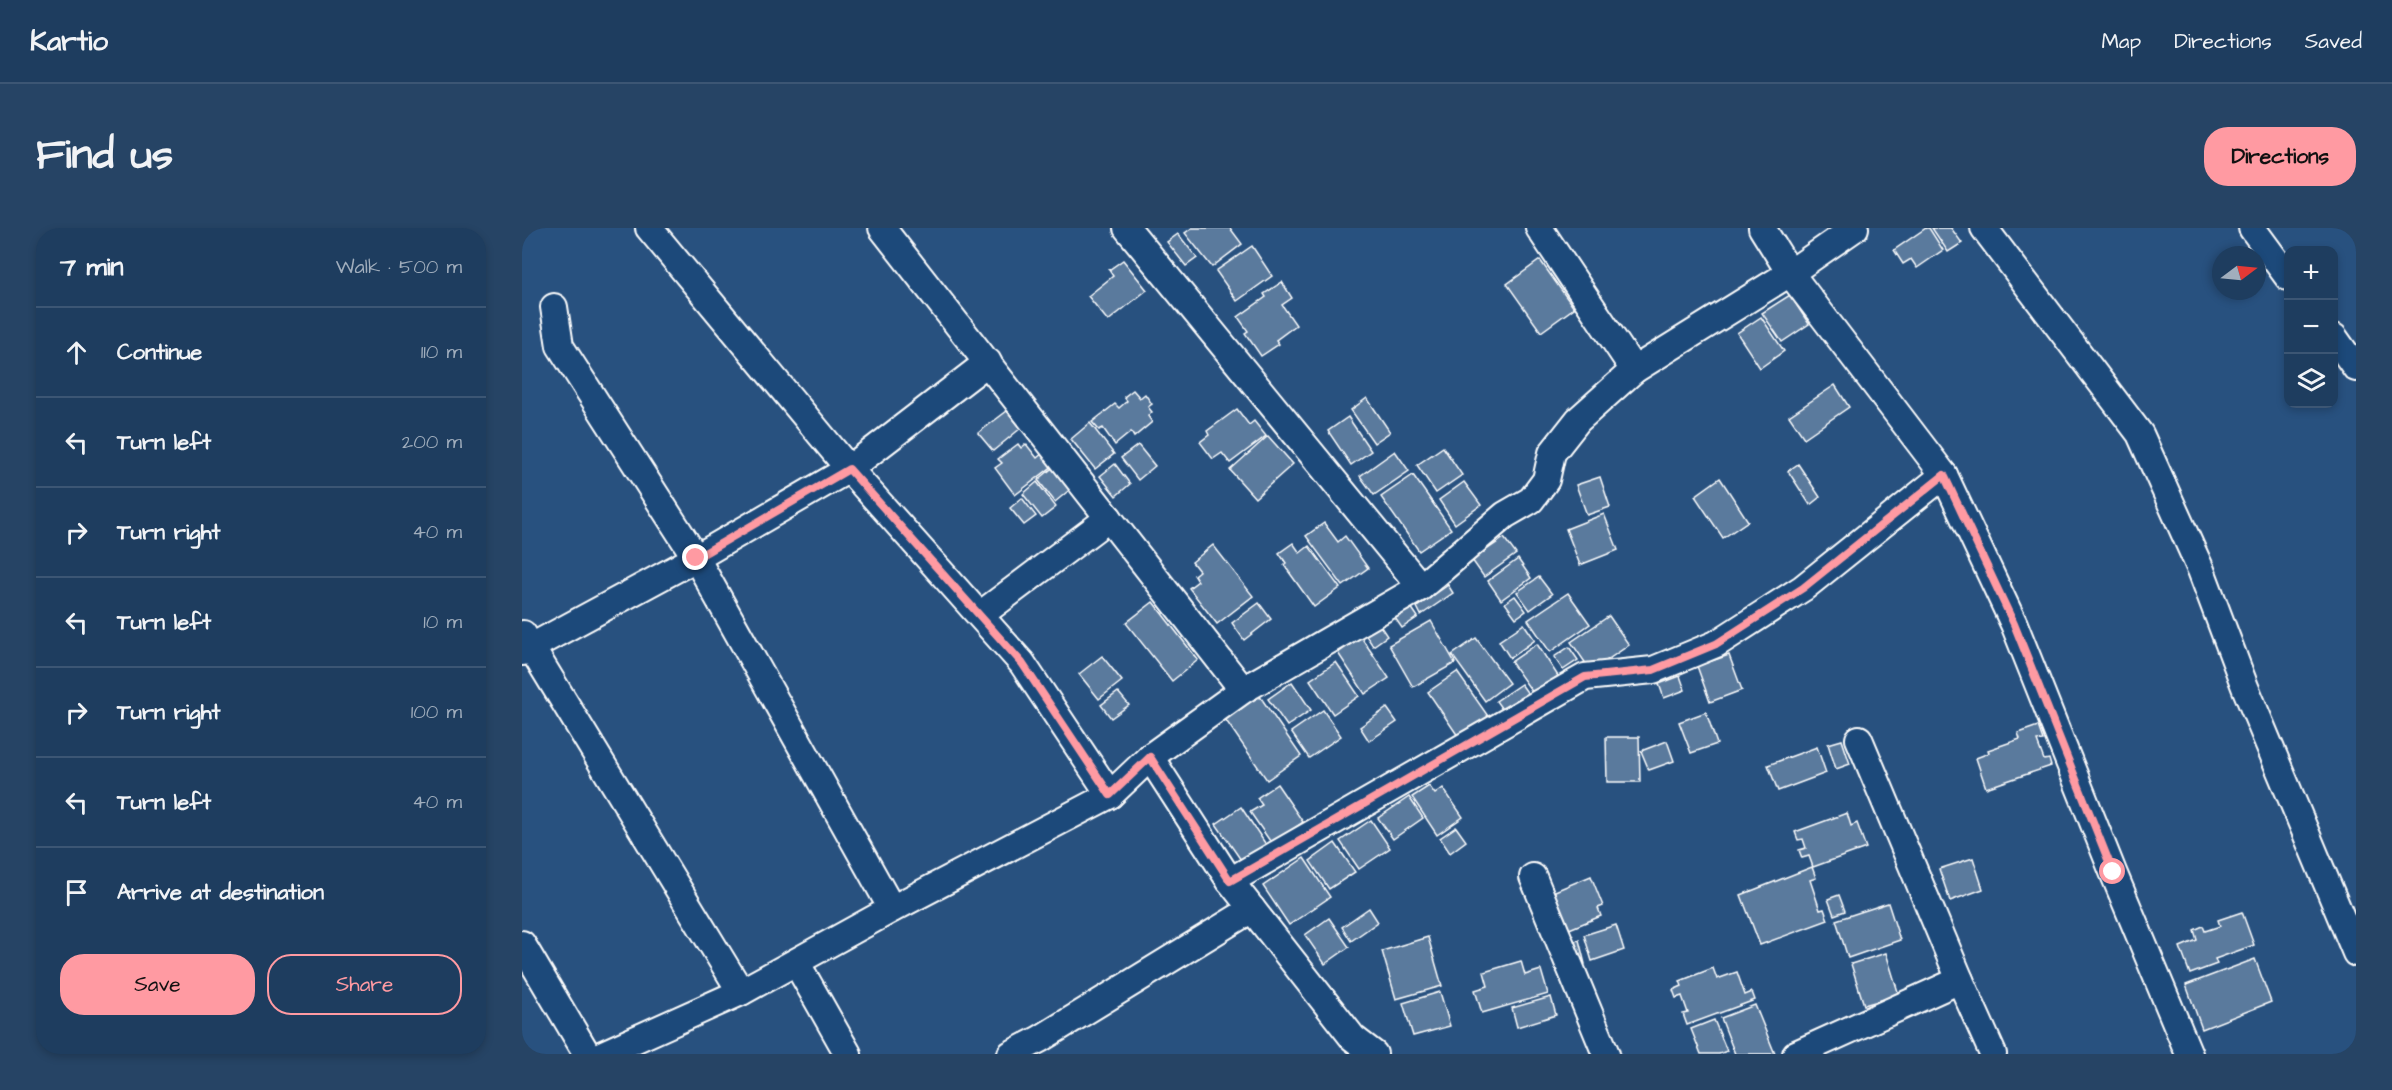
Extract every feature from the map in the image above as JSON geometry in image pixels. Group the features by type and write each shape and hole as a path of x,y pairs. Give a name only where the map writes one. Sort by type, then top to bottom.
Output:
{"street":[{"path":"649,228 849,469 1022,663 1110,795"},
{"path":"882,228 1243,690"},
{"path":"1127,228 1421,588"},
{"path":"1539,228 1634,370"},
{"path":"1762,228 1790,273 1944,475 2014,624 2189,1054"},
{"path":"603,1054 741,992 892,909 1110,795 1150,757 1243,690 1421,588 1505,515 1531,500 1546,480 1552,453 1578,420 1634,370 1790,273 1855,228"},
{"path":"1984,228 2140,434 2201,570 2245,687 2356,953"},
{"path":"2252,228 2284,270"},
{"path":"555,307 560,346 696,558 892,909"},
{"path":"2338,343 2356,368"},
{"path":"741,992 525,644 696,558 849,469 988,362"},
{"path":"1230,881 1585,677 1653,670 1716,644 1803,588 1944,475"},
{"path":"980,615 1109,518"},
{"path":"1858,739 1993,1054"},
{"path":"1150,757 1230,881 1353,1038 1374,1054"},
{"path":"1533,877 1606,1054"},
{"path":"1011,1054 1041,1039 1252,909"},
{"path":"522,944 587,1054"},
{"path":"796,962 848,1054"},
{"path":"1796,1054 1960,980"}],"building":[{"path":"1192,228 1230,228 1242,244 1212,267 1185,233"},
{"path":"1929,228 1943,250 1917,268 1911,259 1903,264 1894,250"},
{"path":"1932,228 1951,228 1962,243 1948,252"},
{"path":"1178,234 1197,258 1186,266 1167,242"},
{"path":"1252,246 1272,276 1237,301 1216,271"},
{"path":"1123,260 1147,290 1108,321 1088,296 1113,276 1109,270"},
{"path":"1540,260 1574,308 1541,332 1507,284"},
{"path":"1282,282 1292,298 1282,305 1296,325 1276,340 1279,344 1261,356 1245,333 1248,331 1238,317 1266,297 1264,294"},
{"path":"1790,295 1809,324 1782,342 1762,313"},
{"path":"1761,317 1784,351 1760,368 1737,333"},
{"path":"1835,385 1849,407 1804,438 1789,416"},
{"path":"1133,390 1140,398 1145,394 1152,404 1148,407 1152,412 1148,416 1152,422 1134,437 1131,432 1115,445 1103,428 1099,430 1092,422 1115,404 1119,408 1127,401 1124,397"},
{"path":"1367,398 1390,432 1374,443 1351,410"},
{"path":"1237,409 1249,425 1254,421 1266,436 1230,463 1222,453 1213,459 1200,442 1209,435 1207,431"},
{"path":"1007,411 1021,428 993,451 978,433"},
{"path":"1348,417 1371,451 1351,465 1328,431"},
{"path":"1090,423 1114,454 1095,469 1071,439"},
{"path":"1268,436 1293,464 1255,498 1230,470"},
{"path":"1018,444 1021,448 1026,444 1037,458 1044,452 1054,465 1015,495 995,468 1002,463 998,459"},
{"path":"1138,445 1155,466 1138,480 1121,458"},
{"path":"1443,447 1462,475 1436,493 1417,465"},
{"path":"1395,451 1409,471 1374,495 1360,476"},
{"path":"1115,464 1130,484 1116,496 1100,476"},
{"path":"1798,464 1820,497 1810,505 1788,471"},
{"path":"1056,465 1073,487 1055,502 1038,480"},
{"path":"1413,475 1451,529 1419,551 1381,497"},
{"path":"1600,477 1610,507 1587,515 1576,485"},
{"path":"1720,478 1748,521 1723,538 1695,496"},
{"path":"1037,482 1056,507 1042,518 1023,494"},
{"path":"1464,482 1481,505 1455,524 1439,500"},
{"path":"1022,498 1036,516 1024,525 1010,508"},
{"path":"1604,514 1618,550 1580,565 1566,529"},
{"path":"1324,523 1338,542 1345,536 1368,568 1343,586 1306,536"},
{"path":"1504,538 1516,554 1484,577 1472,560"},
{"path":"1293,543 1300,553 1309,546 1340,588 1314,607 1284,565 1286,563 1279,553"},
{"path":"1213,545 1253,596 1217,624 1189,588 1198,581 1194,575 1199,571 1192,562"},
{"path":"1518,559 1531,578 1501,600 1488,581"},
{"path":"1539,577 1552,594 1530,610 1517,592"},
{"path":"1448,585 1453,593 1421,615 1417,607"},
{"path":"1568,593 1590,624 1550,652 1528,620"},
{"path":"1515,596 1526,611 1516,618 1505,603"},
{"path":"1153,602 1198,660 1172,681 1126,623"},
{"path":"1259,603 1271,619 1244,640 1232,623"},
{"path":"1409,604 1418,617 1402,628 1393,615"},
{"path":"1609,616 1629,645 1591,671 1571,642"},
{"path":"1431,621 1455,663 1413,687 1389,645"},
{"path":"1379,624 1387,636 1373,646 1365,634"},
{"path":"1524,624 1535,640 1510,658 1499,641"},
{"path":"1361,637 1389,678 1365,694 1338,653"},
{"path":"1476,638 1509,683 1485,701 1452,655"},
{"path":"1537,644 1558,676 1533,693 1511,662"},
{"path":"1569,647 1578,660 1563,670 1554,657"},
{"path":"1729,655 1742,690 1710,702 1697,666"},
{"path":"1102,656 1122,681 1099,699 1079,674"},
{"path":"1336,662 1359,696 1333,714 1310,680"},
{"path":"1457,672 1490,719 1460,739 1428,692"},
{"path":"1680,676 1685,690 1664,698 1659,684"},
{"path":"1292,682 1311,710 1287,726 1268,699"},
{"path":"1521,684 1529,695 1504,712 1496,701"},
{"path":"1118,692 1129,705 1111,718 1101,705"},
{"path":"1259,695 1301,756 1267,780 1225,719"},
{"path":"1387,708 1397,722 1369,741 1360,727"},
{"path":"1323,710 1341,736 1309,758 1291,732"},
{"path":"1706,712 1717,744 1691,753 1679,722"},
{"path":"2038,726 2043,740 2037,741 2044,760 2049,759 2051,766 1986,788 1976,758 1989,753 1988,750 2020,739 2018,733"},
{"path":"1606,737 1639,737 1640,782 1607,782"},
{"path":"1842,740 1850,764 1836,769 1828,744"},
{"path":"1667,741 1674,761 1649,770 1641,751"},
{"path":"1817,747 1826,773 1778,791 1768,765"},
{"path":"1277,784 1303,822 1272,844 1250,812 1262,805 1257,798"},
{"path":"1429,786 1435,794 1443,788 1463,817 1437,835 1412,797"},
{"path":"1409,797 1423,818 1393,839 1378,818"},
{"path":"1241,807 1267,846 1243,863 1216,824"},
{"path":"1847,813 1851,826 1857,823 1866,848 1813,867 1809,856 1802,858 1799,850 1806,848 1803,839 1798,840 1795,832"},
{"path":"1371,820 1390,848 1359,869 1340,841"},
{"path":"1456,827 1466,841 1450,853 1440,838"},
{"path":"1335,843 1355,872 1329,889 1310,861"},
{"path":"1304,858 1330,897 1289,925 1263,886"},
{"path":"1973,858 1983,889 1950,901 1939,869"},
{"path":"1812,867 1816,878 1810,880 1820,910 1824,909 1828,920 1760,945 1741,895"},
{"path":"1591,876 1603,906 1598,908 1601,916 1562,932 1548,897 1555,894 1555,891"},
{"path":"1839,895 1845,911 1834,915 1828,899"},
{"path":"1888,903 1900,940 1848,958 1836,920"},
{"path":"1369,908 1378,922 1351,941 1342,927"},
{"path":"2242,912 2254,945 2215,959 2217,964 2190,974 2180,947 2197,940 2194,930 2203,926 2205,931 2220,926 2218,920"},
{"path":"1329,918 1349,947 1325,964 1305,935"},
{"path":"1616,925 1624,950 1592,961 1584,935"},
{"path":"1428,937 1442,986 1396,999 1382,951"},
{"path":"1579,940 1585,964 1573,968 1566,943"},
{"path":"1886,953 1899,995 1864,1005 1851,964"},
{"path":"2255,959 2271,1002 2202,1029 2186,985"},
{"path":"1521,961 1525,975 1541,970 1548,994 1482,1013 1475,990 1488,986 1484,972"},
{"path":"1713,968 1717,979 1737,972 1745,995 1752,992 1755,1000 1687,1025 1683,1014 1688,1013 1682,996 1676,998 1673,990 1682,986 1680,981"},
{"path":"1440,992 1450,1026 1413,1036 1403,1003"},
{"path":"1551,997 1556,1015 1517,1027 1512,1008"},
{"path":"1755,1005 1775,1054 1735,1054 1721,1018"},
{"path":"1714,1020 1727,1051 1719,1054 1701,1054 1691,1029"}],"route":[{"path":"696,558 849,469 1022,663 1110,795 1150,757 1230,881 1585,677 1653,670 1716,644 1803,588 1944,475 2014,624 2113,872"}]}
